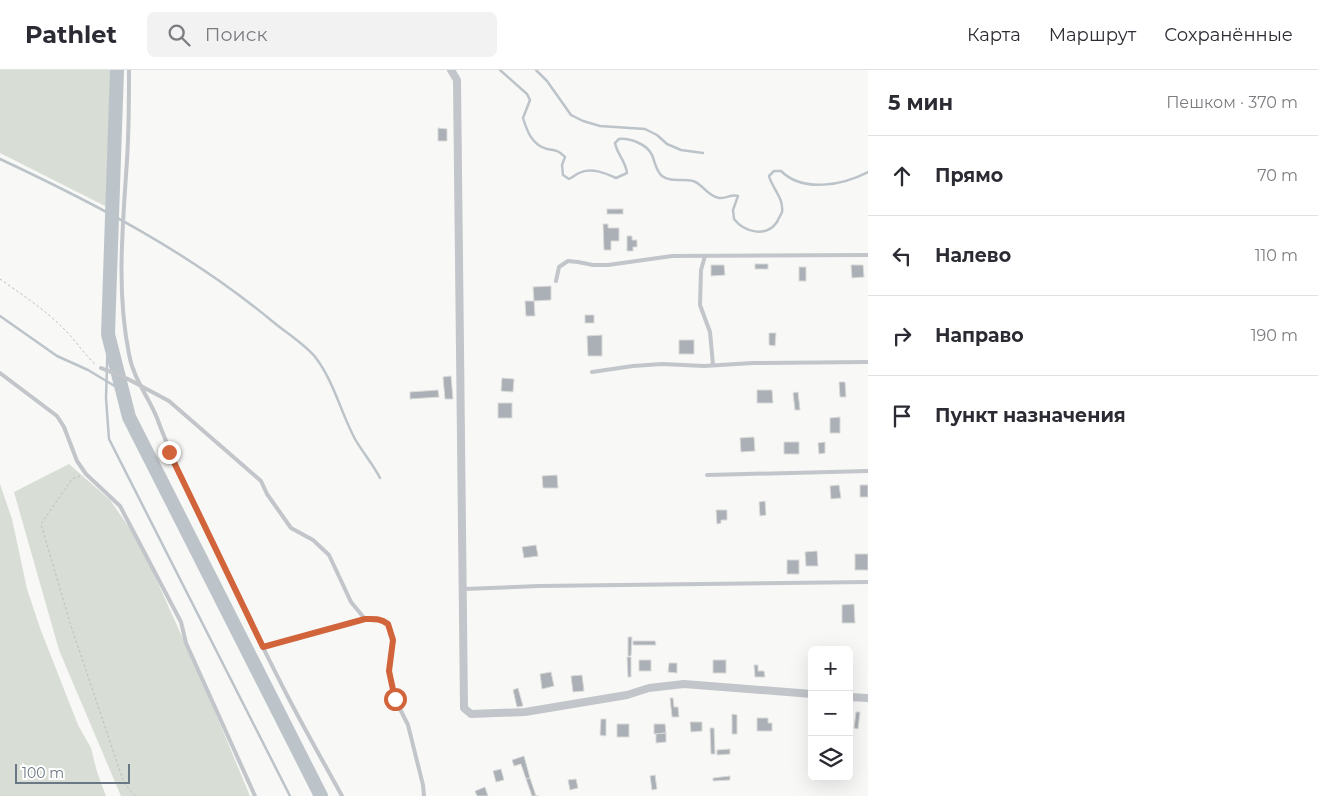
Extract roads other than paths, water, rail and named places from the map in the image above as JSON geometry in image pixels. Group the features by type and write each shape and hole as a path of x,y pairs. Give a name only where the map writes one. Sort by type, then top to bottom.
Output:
{"street":[{"path":"451,70 457,80 464,708 471,714 525,712 627,695 649,688 684,684 808,694"},
{"path":"853,697 868,698"}],"lane":[{"path":"129,70 127,158 122,221 122,299 132,369 136,380 151,403 173,460 263,647 342,796"},
{"path":"556,281 559,267 568,261 608,265 672,256 868,255"},
{"path":"705,256 701,270 700,305 710,332 713,365"},
{"path":"592,372 662,364 868,362"},
{"path":"101,368 128,379 168,400 261,481 267,494 291,528 313,540 329,555 351,602 365,619"},
{"path":"0,373 57,416 64,427 77,461 86,474 120,506 181,622 186,643 255,796"},
{"path":"707,475 868,471"},
{"path":"464,589 539,586 868,582"},
{"path":"263,647 365,619 376,618 388,624 393,640 389,671 395,699 408,725 424,796"}],"waterway":[{"path":"117,70 108,334 129,417 321,796"},
{"path":"500,70 527,94 530,100 523,118 528,132 537,144 557,151 565,157 562,165 563,175 569,179 584,171 603,173 616,178 627,173 615,143 619,139 633,141 650,151 658,172 662,176 673,180 693,181 715,197 738,196 733,210 734,219 738,224 749,230 761,232 767,230 777,222 782,213 780,198 769,176 774,171 781,171 790,178 800,182 823,185 858,177 868,172"},
{"path":"536,70 547,81 571,115 583,121 600,126 645,129 657,135 667,144 681,150 703,153"},
{"path":"0,159 141,231 241,296 301,343 312,353 322,367 333,387 355,439 380,478"},
{"path":"0,316 57,356 88,370 123,391"},
{"path":"108,334 106,398 109,439 290,796"}]}
